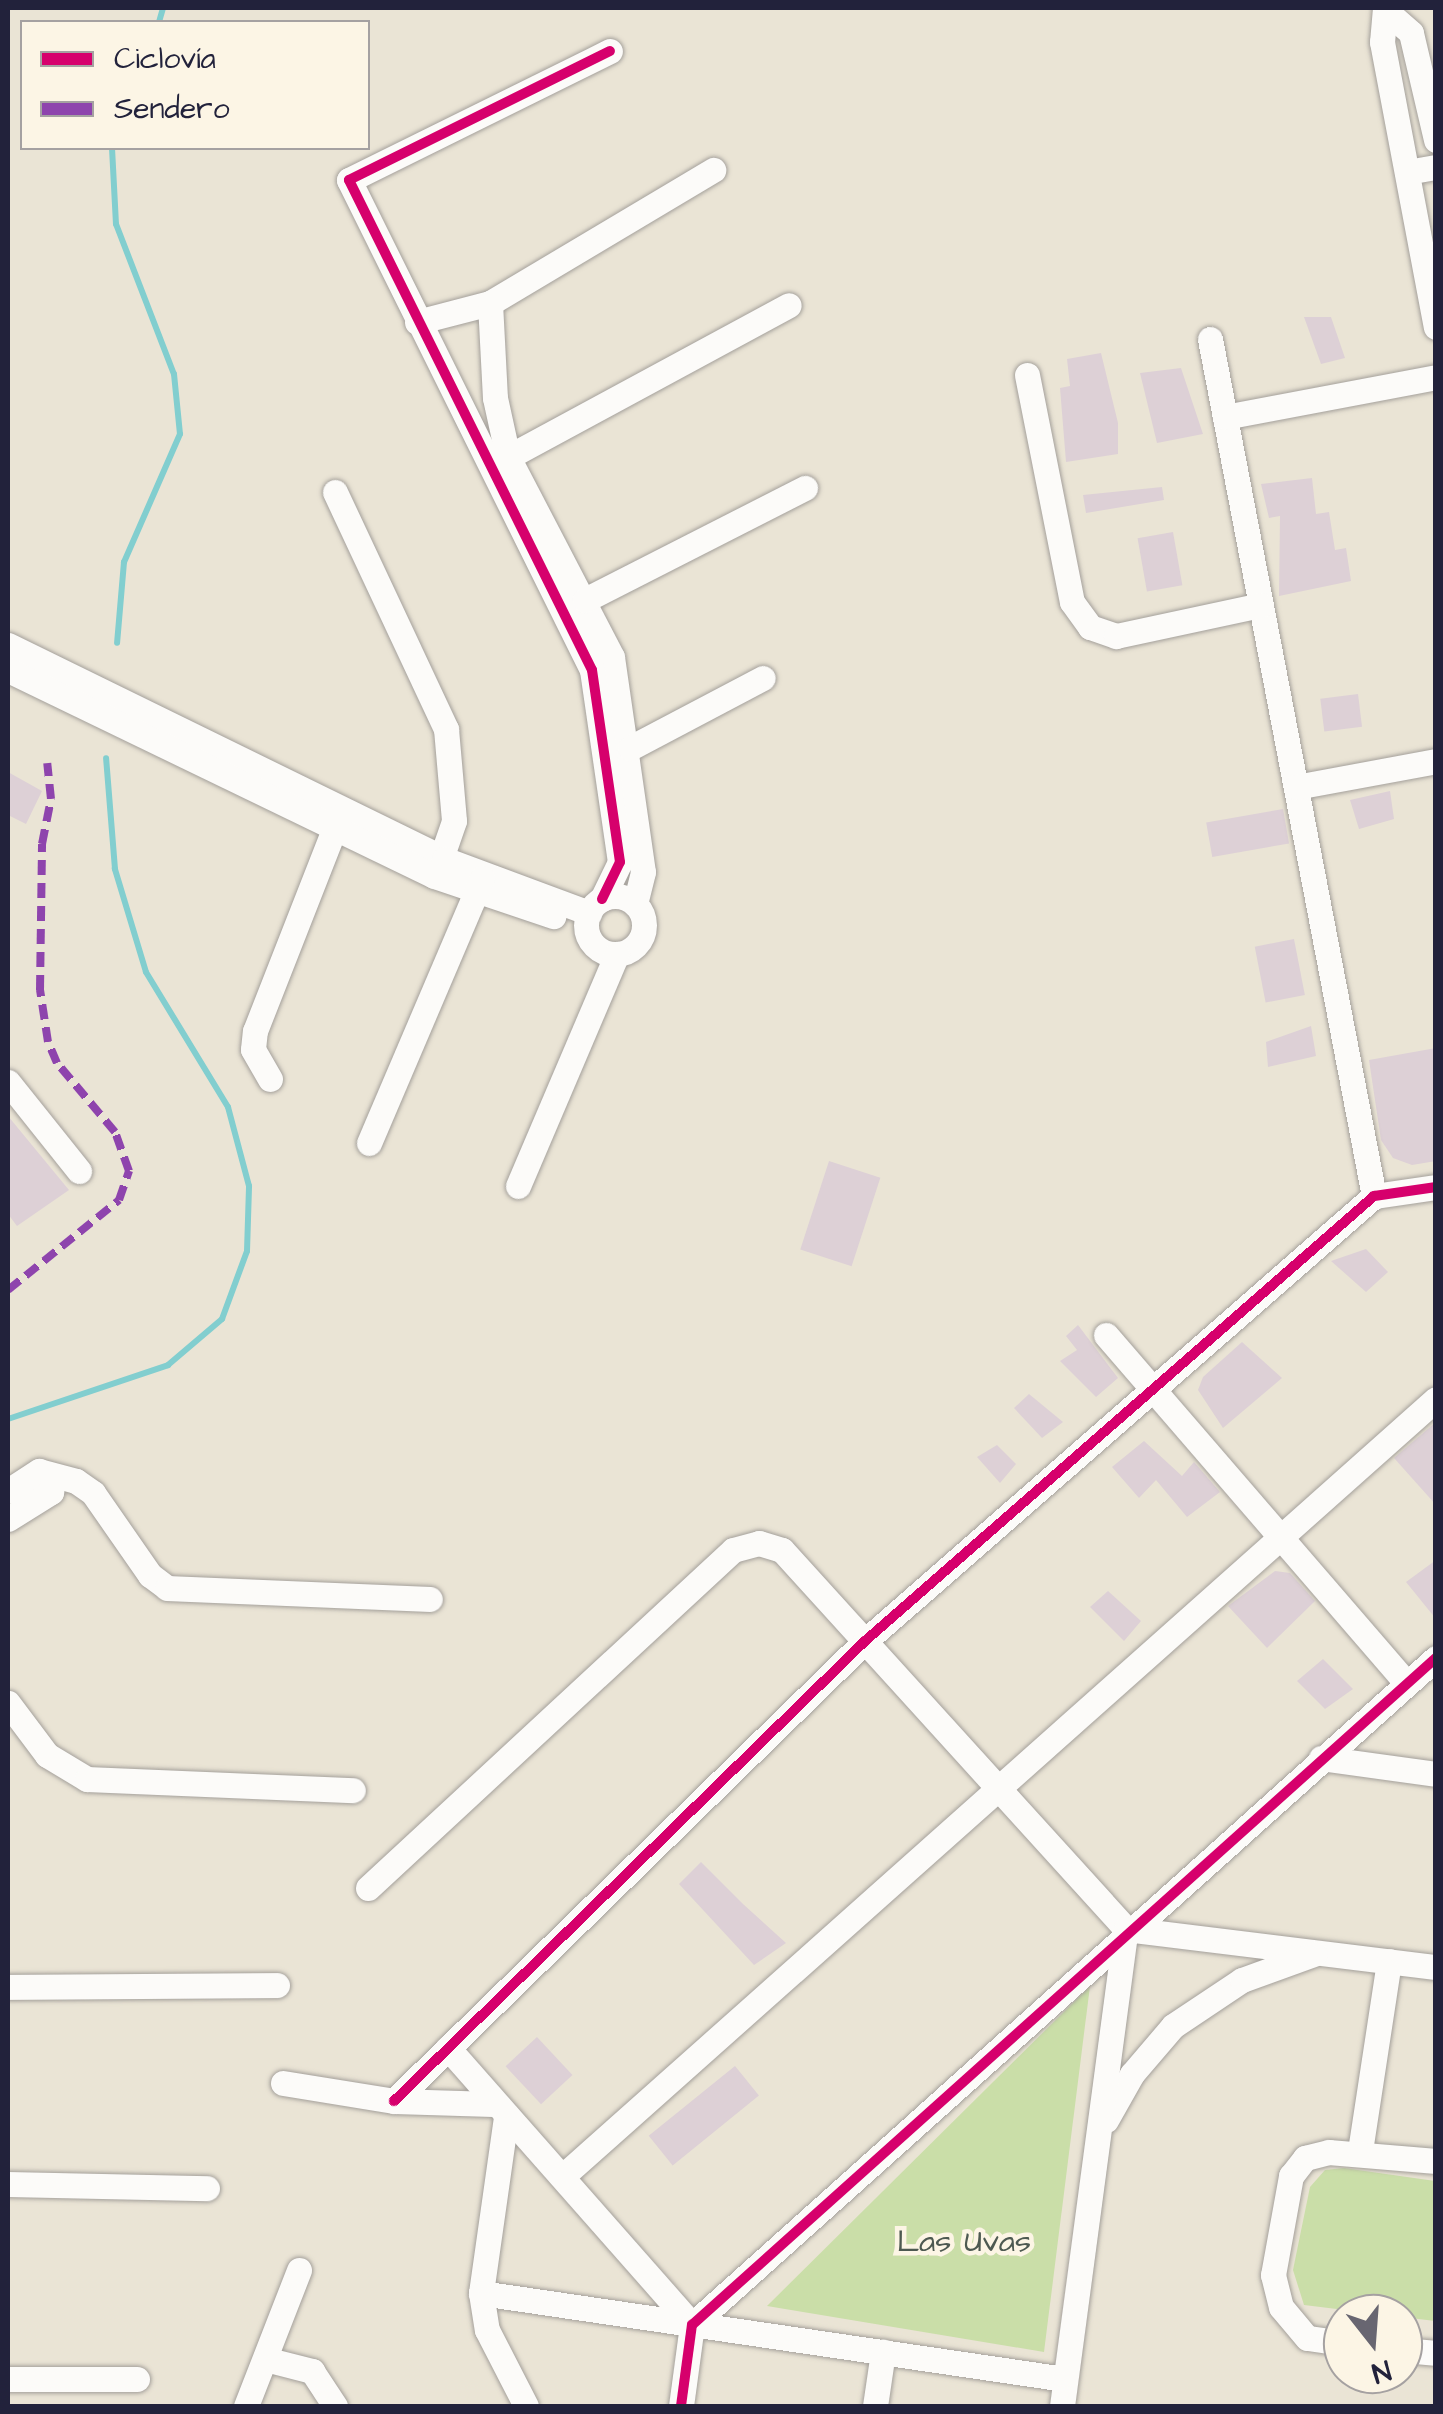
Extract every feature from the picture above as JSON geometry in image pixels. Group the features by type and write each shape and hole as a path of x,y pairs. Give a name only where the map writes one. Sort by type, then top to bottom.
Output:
{"street":[{"path":"1385,9 1411,33 1436,140"},
{"path":"1385,9 1382,42 1436,327"},
{"path":"610,52 350,180 592,670 620,862 592,913 592,943 617,954"},
{"path":"1407,172 1436,167"},
{"path":"417,322 490,303 713,170"},
{"path":"490,303 496,398 508,457 612,657 630,748 644,872 636,904"},
{"path":"508,457 789,305"},
{"path":"1210,339 1374,1196"},
{"path":"1027,375 1072,602 1090,627 1116,636 1261,605"},
{"path":"1225,417 1436,376"},
{"path":"585,600 804,488"},
{"path":"335,492 446,729 454,821 439,868"},
{"path":"8,645 439,868 479,883 592,913 620,896 636,904 644,920 641,939 617,954 518,1186"},
{"path":"8,670 275,786"},
{"path":"630,748 764,678"},
{"path":"1296,787 1436,760"},
{"path":"270,1080 253,1048 254,1031 338,818"},
{"path":"369,1142 479,883"},
{"path":"8,1082 78,1171"},
{"path":"394,2100 865,1641 1374,1196 1436,1186"},
{"path":"1106,1335 1277,1539 1406,1682"},
{"path":"564,2175 1436,1399"},
{"path":"8,1491 39,1471 93,1493 150,1575 167,1588 430,1599"},
{"path":"8,1519 52,1492 53,1477"},
{"path":"368,1888 733,1550 759,1542 782,1550 1126,1929 1436,1967"},
{"path":"680,2406 692,2324 1126,1929 1436,1658"},
{"path":"8,1703 47,1755 88,1780 354,1790"},
{"path":"1320,1758 1436,1774"},
{"path":"1062,2406 1126,1929"},
{"path":"1100,2132 1132,2074 1173,2026 1242,1980 1318,1953"},
{"path":"1360,2151 1389,1961"},
{"path":"8,1987 277,1985"},
{"path":"448,2048 692,2324"},
{"path":"283,2083 394,2100 500,2110"},
{"path":"500,2110 481,2294 487,2330 526,2406"},
{"path":"1323,2340 1307,2338 1281,2307 1273,2275 1291,2176 1306,2158 1360,2151 1436,2161"},
{"path":"8,2184 207,2188"},
{"path":"246,2406 299,2270"},
{"path":"481,2294 1065,2378"},
{"path":"875,2406 883,2352"},
{"path":"265,2359 312,2370 335,2406"},
{"path":"8,2379 137,2379"}],"green space":[{"name":"Las Uvas","path":"1090,1986 1044,2352 767,2306"},
{"path":"1344,2168 1435,2181 1435,2321 1423,2320 1423,2294 1323,2294 1323,2307 1304,2305 1293,2270 1310,2187 1325,2170"}],"building":[{"path":"1304,317 1331,317 1345,358 1321,364"},
{"path":"1101,353 1118,423 1118,454 1066,462 1060,388 1070,386 1067,359"},
{"path":"1181,368 1203,434 1157,443 1140,373"},
{"path":"1312,478 1316,514 1329,512 1335,550 1346,548 1351,581 1279,596 1280,516 1269,518 1261,484"},
{"path":"1162,487 1164,500 1086,513 1083,495"},
{"path":"1173,532 1182,585 1147,591 1138,538"},
{"path":"1358,694 1362,727 1324,731 1320,699"},
{"path":"8,772 42,791 26,824 8,815"},
{"path":"1390,791 1394,819 1359,829 1350,800"},
{"path":"1283,809 1289,843 1212,857 1206,823"},
{"path":"1294,939 1305,995 1266,1003 1255,947"},
{"path":"1311,1026 1316,1056 1268,1067 1266,1042"},
{"path":"1436,1048 1436,1161 1412,1165 1393,1158 1381,1140 1369,1060"},
{"path":"8,1116 69,1190 17,1226 8,1214"},
{"path":"829,1161 880,1178 852,1266 800,1249"},
{"path":"1366,1249 1388,1272 1366,1292 1331,1261"},
{"path":"1078,1325 1118,1378 1096,1397 1060,1361 1077,1350 1066,1336"},
{"path":"1242,1342 1282,1378 1223,1428 1198,1390 1203,1377"},
{"path":"1029,1394 1063,1422 1042,1438 1014,1408"},
{"path":"1436,1422 1436,1505 1394,1458"},
{"path":"1144,1441 1182,1476 1194,1462 1220,1492 1187,1517 1156,1480 1139,1498 1112,1467"},
{"path":"997,1445 1016,1464 1000,1483 977,1457"},
{"path":"1436,1560 1436,1619 1406,1582"},
{"path":"1275,1571 1290,1573 1315,1601 1267,1648 1228,1606"},
{"path":"1108,1591 1141,1621 1124,1641 1090,1607"},
{"path":"1323,1659 1353,1689 1325,1709 1297,1681"},
{"path":"701,1862 786,1943 754,1965 679,1884"},
{"path":"537,2037 572,2075 541,2104 506,2066"},
{"path":"735,2066 759,2096 673,2165 649,2136"}],"waterway":[{"path":"160,20 163,8"},
{"path":"112,150 116,224 174,374 180,434 124,562 117,643"},
{"path":"8,1419 168,1365 222,1319 247,1251 249,1186 228,1107 146,972 115,869 106,758"}],"marked path":[{"path":"8,1290 119,1200 129,1171 115,1132 57,1063 48,1042 40,990 42,844 51,799 47,763"}],"cycle path":[{"path":"602,899 620,862 592,670 349,180 610,51"},
{"path":"394,2101 865,1641 1374,1196 1436,1187"},
{"path":"681,2406 692,2325 1436,1658"}]}
